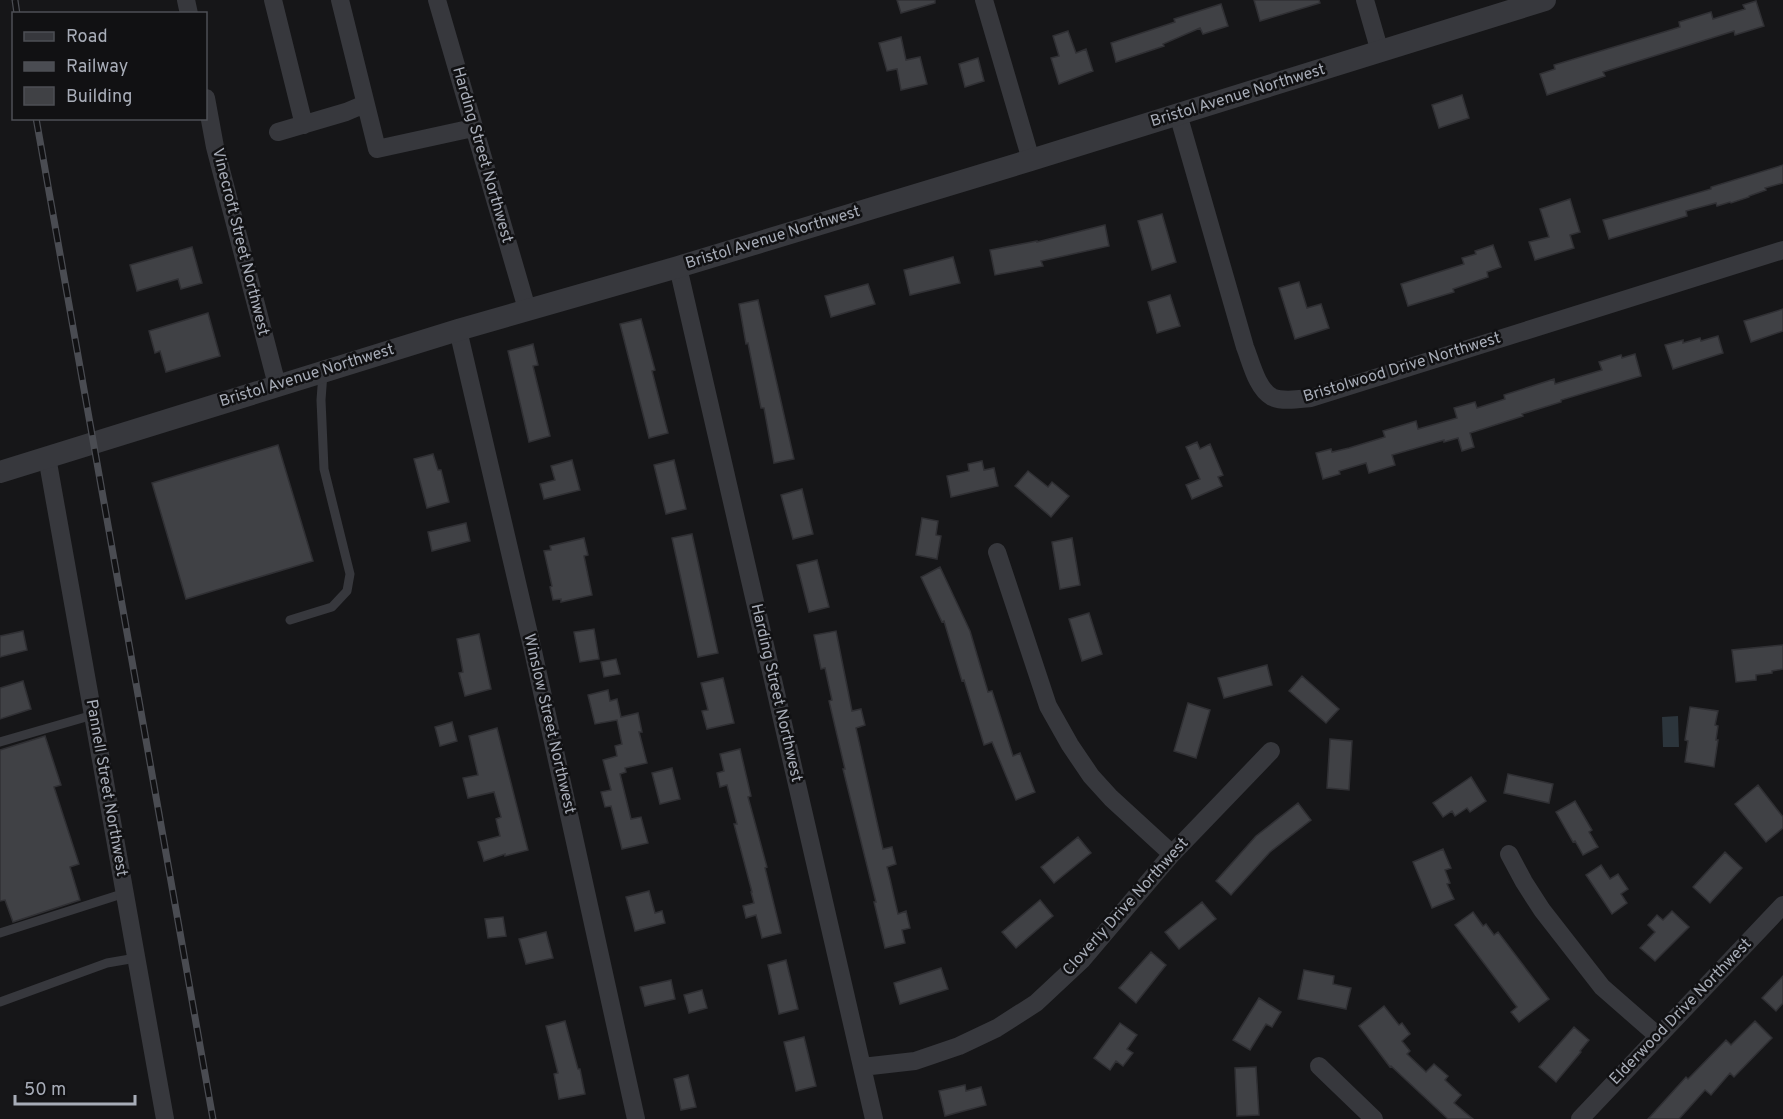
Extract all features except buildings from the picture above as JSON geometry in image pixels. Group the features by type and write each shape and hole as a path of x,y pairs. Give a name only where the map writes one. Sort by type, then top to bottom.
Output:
{"street":[{"path":"273,0 304,124"},
{"path":"340,0 376,149 473,128"},
{"name":"Harding Street Northwest","path":"437,0 527,309"},
{"path":"984,0 1031,160"},
{"path":"1365,0 1380,52"},
{"name":"Bristol Avenue Northwest","path":"0,472 527,309 678,267 1031,160 1545,0"},
{"name":"Vinecroft Street Northwest","path":"207,103 215,147 277,385"},
{"path":"278,132 365,104"},
{"name":"Bristolwood Drive Northwest","path":"1178,114 1245,347 1258,383 1272,398 1291,400 1311,398 1783,250"},
{"name":"Harding Street Northwest","path":"678,267 874,1119"},
{"name":"Winslow Street Northwest","path":"458,330 531,640 636,1119"},
{"name":"Pannell Street Northwest","path":"47,457 165,1119"},
{"path":"997,552 1048,706 1070,745 1091,776 1111,798 1172,854"},
{"name":"Cloverly Drive Northwest","path":"861,1067 915,1061 959,1046 997,1028 1036,1003 1082,960 1172,854 1271,751"},
{"path":"1509,854 1542,910 1602,987 1658,1036"},
{"name":"Elderwood Drive Northwest","path":"1580,1119 1783,905"},
{"path":"1319,1066 1374,1119"}],"lane":[{"path":"290,620 332,607 347,591 350,574 324,469 321,400 323,371"},
{"path":"0,742 93,715"},
{"path":"0,933 125,893"},
{"path":"0,1002 107,963 136,958"}],"shaded area":[{"path":"1678,716 1679,747 1663,747 1662,717"}],"railway":[{"path":"15,0 17,12"},
{"path":"36,120 213,1119"}]}
